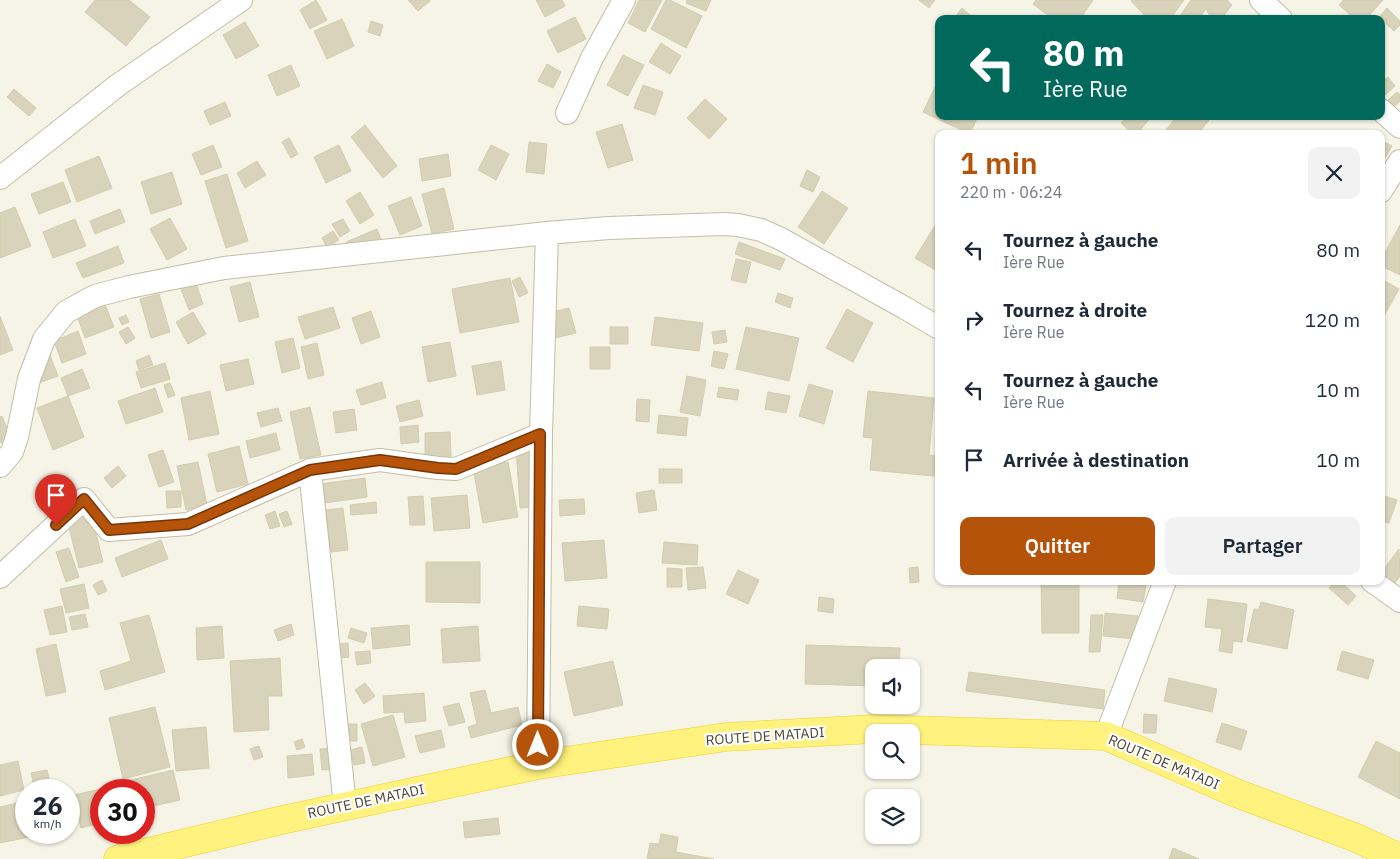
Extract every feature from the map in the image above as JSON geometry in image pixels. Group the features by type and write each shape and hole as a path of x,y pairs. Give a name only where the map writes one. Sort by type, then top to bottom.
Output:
{"highway":[{"name":"ROUTE DE MATADI","path":"118,859 345,806 538,765 726,737 864,730 1106,736 1236,793 1354,837 1400,858"}],"street":[{"path":"1,176 118,85 241,0"},
{"path":"567,113 592,58 624,0"},
{"path":"1261,0 1277,15"},
{"path":"1385,113 1400,126"},
{"path":"1385,184 1400,160"},
{"path":"0,466 12,452 29,379 44,339 66,312 95,296 129,286 224,268 546,233 610,228 738,225 761,230 780,239 935,326"},
{"path":"538,765 540,434 546,233"},
{"path":"0,577 84,499 109,530 188,524 310,470 380,460 456,469 540,434"},
{"path":"310,470 345,806"},
{"path":"1106,736 1163,585"},
{"path":"1378,585 1400,601"}],"building":[{"path":"95,0 129,0 150,17 126,46 85,12"},
{"path":"316,0 327,20 310,29 300,10"},
{"path":"408,0 429,0 430,1 418,11"},
{"path":"536,0 562,0 565,6 545,17"},
{"path":"639,0 662,0 645,32 628,23"},
{"path":"666,0 670,0 702,16 686,48 651,29"},
{"path":"687,0 711,0 706,11 686,3"},
{"path":"919,0 935,0 929,8"},
{"path":"1036,0 1093,0 1083,15 1048,15 1033,4"},
{"path":"1184,0 1173,15 1144,15 1131,1"},
{"path":"1191,0 1227,0 1232,5 1224,15 1210,15 1206,9 1201,15 1181,15"},
{"path":"1383,0 1370,15 1350,15 1339,5 1343,1"},
{"path":"962,8 970,15 957,15"},
{"path":"1387,8 1400,21 1400,25 1394,31 1385,23 1385,15 1381,15"},
{"path":"575,17 586,39 558,53 547,31"},
{"path":"342,19 354,46 327,59 314,31"},
{"path":"371,21 383,25 380,36 368,32"},
{"path":"245,22 259,46 236,59 223,35"},
{"path":"661,43 681,56 670,74 649,62"},
{"path":"623,55 644,65 628,96 607,85"},
{"path":"547,64 561,72 553,88 538,81"},
{"path":"291,65 300,86 277,96 268,75"},
{"path":"1388,77 1395,86 1385,95 1385,80"},
{"path":"643,85 663,92 655,115 634,108"},
{"path":"935,87 935,118 923,112"},
{"path":"14,89 36,108 29,116 7,97"},
{"path":"1397,92 1400,95 1400,101 1394,107 1388,100"},
{"path":"705,99 727,119 709,139 687,118"},
{"path":"225,102 231,116 210,125 204,111"},
{"path":"940,120 976,120 972,130 961,130"},
{"path":"1124,120 1149,120 1140,130 1129,130 1121,123"},
{"path":"1174,120 1209,120 1201,130 1166,130"},
{"path":"622,124 633,160 608,168 596,132"},
{"path":"365,125 397,166 383,178 351,137"},
{"path":"289,138 298,154 291,158 282,142"},
{"path":"529,142 547,144 544,174 526,172"},
{"path":"1385,142 1392,146 1385,158"},
{"path":"213,145 222,167 201,175 192,154"},
{"path":"339,145 351,171 326,183 314,157"},
{"path":"491,145 509,154 496,180 478,170"},
{"path":"448,154 451,176 422,181 419,159"},
{"path":"99,156 112,188 77,202 65,170"},
{"path":"257,161 266,175 245,188 237,173"},
{"path":"807,170 820,177 813,192 800,186"},
{"path":"172,172 182,204 151,214 141,182"},
{"path":"227,174 248,241 226,248 205,181"},
{"path":"63,182 71,202 39,214 31,194"},
{"path":"444,188 454,229 432,234 422,194"},
{"path":"822,191 848,208 824,244 798,227"},
{"path":"360,192 374,215 360,224 346,201"},
{"path":"411,197 422,226 400,235 388,206"},
{"path":"15,207 31,246 0,258 0,213"},
{"path":"120,209 125,222 95,234 90,221"},
{"path":"170,218 187,249 167,260 150,229"},
{"path":"75,219 86,246 53,258 43,232"},
{"path":"343,219 350,231 340,237 332,224"},
{"path":"1400,225 1400,275 1385,268 1385,253"},
{"path":"935,226 935,270 915,258"},
{"path":"377,229 382,242 351,255 346,242"},
{"path":"333,231 339,240 327,247 322,238"},
{"path":"739,242 785,259 780,270 735,254"},
{"path":"118,246 124,263 83,278 76,263"},
{"path":"736,259 751,262 746,283 731,280"},
{"path":"193,275 203,304 189,310 178,281"},
{"path":"520,277 528,293 519,297 512,281"},
{"path":"510,278 519,322 460,333 452,289"},
{"path":"1385,281 1399,289 1385,314"},
{"path":"250,282 259,317 239,322 230,287"},
{"path":"778,293 793,298 790,308 775,302"},
{"path":"159,294 170,332 151,338 140,299"},
{"path":"104,302 114,327 85,338 76,313"},
{"path":"333,307 340,328 305,339 298,317"},
{"path":"569,308 576,333 555,338 548,313"},
{"path":"847,309 873,323 853,362 826,348"},
{"path":"371,311 380,337 361,344 352,318"},
{"path":"193,312 206,334 188,344 176,322"},
{"path":"126,315 129,322 122,325 119,318"},
{"path":"0,316 13,350 0,355"},
{"path":"655,317 703,323 699,351 651,345"},
{"path":"128,327 135,338 126,344 119,332"},
{"path":"610,327 628,327 628,344 610,344"},
{"path":"746,327 799,338 789,381 736,369"},
{"path":"725,330 727,342 714,344 712,332"},
{"path":"78,331 86,354 62,363 54,341"},
{"path":"293,338 300,368 282,373 275,342"},
{"path":"450,342 456,376 428,382 422,347"},
{"path":"317,343 324,375 308,379 301,347"},
{"path":"590,347 610,347 610,369 590,369"},
{"path":"47,348 58,376 36,384 25,357"},
{"path":"714,351 728,354 724,369 711,366"},
{"path":"149,355 153,365 139,370 136,361"},
{"path":"248,359 254,384 226,391 220,365"},
{"path":"501,361 505,390 477,395 472,366"},
{"path":"165,363 170,379 141,388 136,372"},
{"path":"82,369 90,388 68,396 61,378"},
{"path":"687,376 706,380 700,416 680,412"},
{"path":"382,382 386,398 361,405 356,390"},
{"path":"170,383 175,395 168,398 164,385"},
{"path":"809,384 833,391 824,424 799,416"},
{"path":"719,387 739,390 737,400 717,397"},
{"path":"155,388 163,412 126,424 118,401"},
{"path":"210,391 219,434 189,440 181,398"},
{"path":"868,391 934,398 929,455 935,456 934,476 870,470 873,438 863,437"},
{"path":"768,392 790,396 786,413 765,409"},
{"path":"68,396 84,437 53,450 37,408"},
{"path":"637,399 650,400 649,422 636,421"},
{"path":"419,400 423,416 400,422 396,406"},
{"path":"310,407 321,455 300,459 290,412"},
{"path":"278,408 282,421 261,427 257,413"},
{"path":"354,409 357,430 336,433 333,412"},
{"path":"659,415 688,418 686,436 657,433"},
{"path":"2,416 11,439 0,443 0,417"},
{"path":"418,425 419,442 401,444 400,427"},
{"path":"450,432 451,456 425,457 425,433"},
{"path":"276,433 280,450 250,458 246,441"},
{"path":"239,446 248,484 217,492 208,454"},
{"path":"534,447 537,507 520,508 516,448"},
{"path":"163,450 174,482 159,487 148,455"},
{"path":"198,462 207,505 186,510 177,466"},
{"path":"508,462 518,517 483,523 473,468"},
{"path":"118,466 126,476 112,488 104,478"},
{"path":"659,469 682,469 682,483 659,483"},
{"path":"365,478 367,497 324,503 321,484"},
{"path":"654,490 657,510 639,513 636,493"},
{"path":"166,491 181,491 181,507 167,508"},
{"path":"467,495 470,528 434,531 431,498"},
{"path":"423,496 425,525 410,525 408,497"},
{"path":"1385,496 1397,500 1389,523 1385,522"},
{"path":"584,499 585,514 560,516 559,500"},
{"path":"376,502 377,513 351,515 350,505"},
{"path":"343,508 348,550 331,552 326,510"},
{"path":"275,511 280,526 270,529 265,515"},
{"path":"287,511 292,524 284,527 279,514"},
{"path":"91,513 103,562 79,568 67,519"},
{"path":"161,540 168,559 122,577 115,558"},
{"path":"604,540 607,578 565,581 562,543"},
{"path":"664,542 698,545 697,565 662,563"},
{"path":"69,548 79,577 66,582 56,552"},
{"path":"1399,549 1400,576 1392,587 1385,582 1385,568"},
{"path":"426,562 480,562 480,603 426,602"},
{"path":"703,567 706,588 688,590 686,568"},
{"path":"918,567 919,582 910,583 909,568"},
{"path":"667,568 682,569 682,587 667,587"},
{"path":"738,570 759,580 748,604 726,594"},
{"path":"102,580 107,591 98,595 93,585"},
{"path":"84,584 89,608 66,613 60,589"},
{"path":"1041,585 1079,585 1079,633 1042,633"},
{"path":"1119,585 1146,586 1143,602 1117,598"},
{"path":"1332,585 1344,585 1356,596 1348,605 1329,588"},
{"path":"819,597 834,599 833,613 818,611"},
{"path":"1208,599 1247,604 1242,642 1233,641 1232,653 1219,651 1222,629 1205,627"},
{"path":"1261,602 1294,610 1287,649 1247,641 1254,609 1259,609"},
{"path":"62,606 67,632 50,635 44,610"},
{"path":"579,606 609,609 607,629 577,626"},
{"path":"1105,613 1138,616 1136,639 1103,636"},
{"path":"85,614 88,627 72,630 69,617"},
{"path":"149,615 165,672 105,690 100,671 131,661 120,623"},
{"path":"1091,615 1103,615 1100,652 1089,652"},
{"path":"291,624 294,635 278,641 274,630"},
{"path":"409,625 410,645 373,649 371,628"},
{"path":"222,626 224,658 197,660 196,628"},
{"path":"478,626 480,661 443,663 441,629"},
{"path":"351,628 367,633 364,643 348,638"},
{"path":"348,643 349,657 331,659 330,645"},
{"path":"56,644 66,692 46,696 36,649"},
{"path":"806,645 900,648 899,659 865,659 865,686 805,684"},
{"path":"370,651 371,663 357,665 355,652"},
{"path":"1342,651 1374,660 1368,679 1337,670"},
{"path":"280,658 282,696 268,696 269,730 234,732 230,661"},
{"path":"613,661 623,705 574,716 564,672"},
{"path":"969,672 1105,690 1103,709 966,691"},
{"path":"1169,678 1217,689 1212,712 1164,701"},
{"path":"365,683 375,696 364,704 355,690"},
{"path":"485,690 491,713 518,707 522,725 471,738 468,727 477,724 470,693"},
{"path":"424,693 426,721 405,723 404,712 384,713 383,696"},
{"path":"459,703 465,722 449,726 443,707"},
{"path":"155,707 170,767 123,779 109,718"},
{"path":"1144,714 1157,715 1156,733 1143,733"},
{"path":"393,715 405,757 373,766 361,724"},
{"path":"1222,723 1247,731 1241,750 1216,742"},
{"path":"347,724 357,724 357,741 347,741"},
{"path":"206,727 209,768 176,771 172,730"},
{"path":"441,730 445,747 420,753 415,736"},
{"path":"302,739 305,747 297,750 294,742"},
{"path":"1376,741 1400,753 1400,799 1358,777"},
{"path":"259,746 263,757 254,760 250,749"},
{"path":"362,747 365,763 354,765 350,750"},
{"path":"336,748 338,769 322,770 320,749"},
{"path":"312,754 314,775 288,778 287,756"},
{"path":"18,761 22,779 15,779 15,792 0,796 0,765"},
{"path":"47,770 49,779 32,779 31,773"},
{"path":"173,770 180,800 155,806 155,779 135,779"},
{"path":"90,791 90,826 81,828 80,823 80,794"},
{"path":"15,803 15,840 0,843 0,807"},
{"path":"498,818 500,834 465,838 463,822"},
{"path":"661,834 678,837 676,852 714,859 647,859 650,843 659,844"},
{"path":"1173,848 1199,859 1169,859"}],"route":[{"path":"56,525 84,499 109,530 188,524 310,470 380,460 456,469 540,434 538,745"}]}
